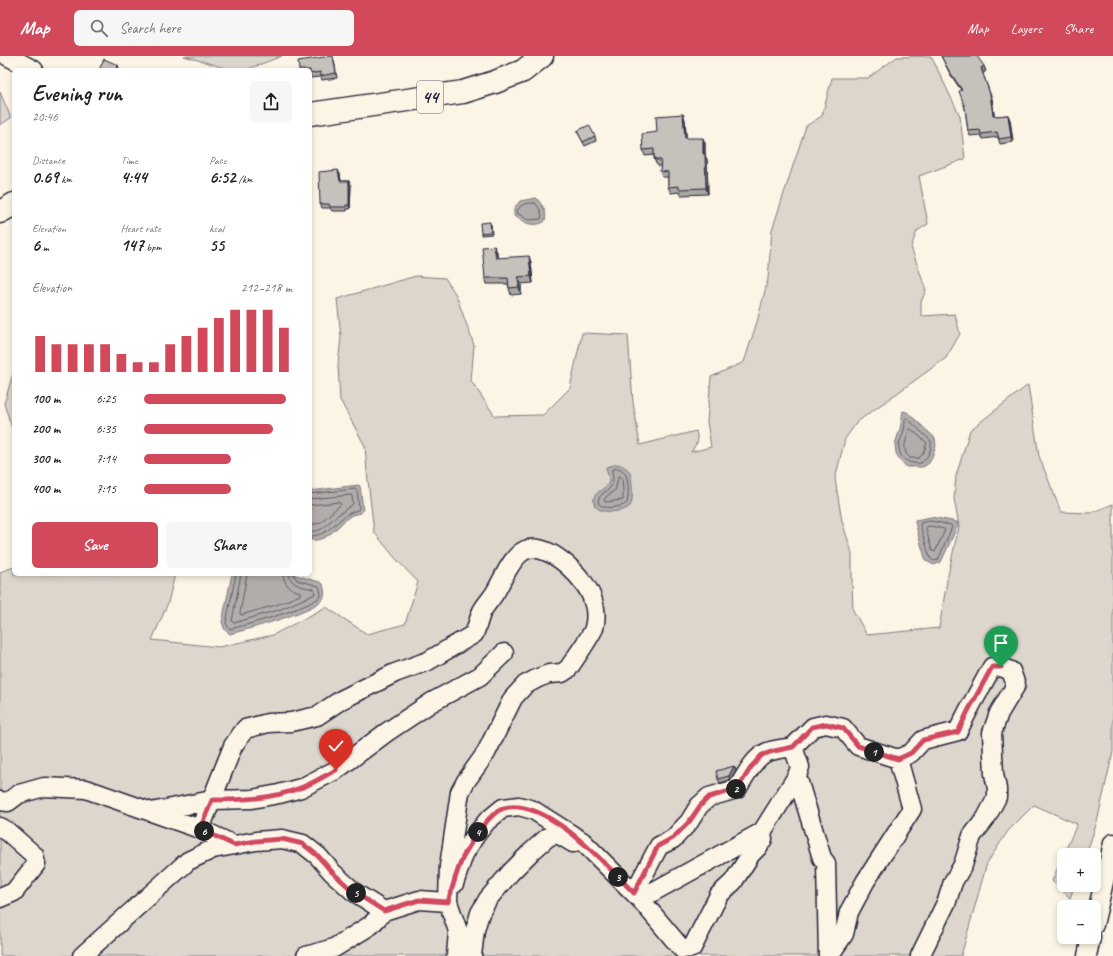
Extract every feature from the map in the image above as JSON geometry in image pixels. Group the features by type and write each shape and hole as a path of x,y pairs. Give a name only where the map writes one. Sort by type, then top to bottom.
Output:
{"main road":[{"name":"44","path":"312,114 463,92 523,71 542,56"},
{"path":"0,212 12,205"}],"street":[{"path":"7,56 30,68"},
{"path":"200,829 233,746 245,729 268,723 291,722 317,716 341,700 395,673 428,661 474,634 482,611 496,591 506,571 518,556 528,548 541,549 568,564 583,582 593,600 595,614 594,630 568,669 562,673 550,674 538,678 525,685 513,698 486,753 460,792 448,866 448,902 458,931 456,956"},
{"path":"151,812 212,800 252,799 301,788 336,770 387,732 432,702 480,676 504,653"},
{"path":"637,896 658,846 673,838 689,822 700,806 709,797 737,789 752,766 762,755 793,747 812,727 826,724 843,728 858,746 898,759 911,753 923,740 958,732 992,667 1001,667 1010,671 1016,686 999,713 992,733 997,797 986,818 972,836 962,865 953,882 947,901 920,956"},
{"path":"637,896 762,832 797,776 800,767 793,747"},
{"path":"829,956 844,934 849,912 865,882 912,809 898,759"},
{"path":"797,776 822,858 826,863 829,956"},
{"path":"0,801 8,802 19,794 44,787 86,789 200,829 234,845"},
{"path":"448,902 464,854 475,836 487,821 503,808 519,806 533,810 582,841 637,896 682,949 692,948 719,895 733,882 750,854 763,839 762,832"},
{"path":"0,827 8,832 34,855 36,864 14,892 0,898"},
{"path":"472,956 475,930 480,913 485,903 511,872 548,837 558,834 610,869"},
{"path":"82,956 188,861 212,849 256,841 282,839 303,844 318,856 332,872 354,892 384,911"},
{"path":"1100,900 1113,843"},
{"path":"306,956 334,948 371,925 384,911 419,900 448,902"},
{"path":"1087,956 1090,944"}],"shaded area":[{"path":"184,56 282,56 251,68 225,68"},
{"path":"931,56 960,116 965,159 919,176 928,224 917,231 911,247 926,290 921,302 921,316 955,314 960,334 946,358 857,422 845,439 835,479 842,521 852,553 853,610 867,635 939,628 948,575 959,526 954,499 956,476 970,430 1028,385 1039,456 1061,512 1091,513 1113,504 1113,752 1097,822 1088,848 1066,848 1077,824 1034,805 1008,831 987,863 961,956 0,956 0,572 12,568 12,576 175,576 168,603 152,640 219,647 273,635 326,607 367,634 405,624 418,582 396,559 374,532 365,446 340,400 338,365 341,337 337,299 416,276 445,278 456,295 474,345 471,381 495,416 543,415 570,388 582,333 628,335 633,402 640,445 696,431 698,441 691,452 711,447 707,422 711,377 744,362 757,322 768,279 772,230 806,126 822,116 832,78 868,78 897,57"},
{"path":"0,92 11,118 0,125"},
{"path":"12,377 12,428 4,404"},
{"path":"1057,870 1057,886 1052,881"},
{"path":"1064,892 1072,892 1070,898"}],"water":[{"path":"536,198 545,212 546,216 544,222 540,224 532,224 514,216 514,208 520,201"},
{"path":"903,411 907,412 935,438 936,446 932,458 929,463 923,467 907,467 900,461 896,453 895,444 900,429"},
{"path":"618,464 627,468 630,473 632,500 630,506 622,510 610,512 600,510 596,507 594,499 596,494 608,484 609,480 606,467"},
{"path":"358,485 360,486 363,509 361,513 347,518 328,536 312,540 312,491"},
{"path":"931,517 957,522 958,525 941,562 934,565 926,561 915,522 915,520"},
{"path":"232,576 299,576 323,584 323,599 307,609 280,620 230,634 225,630 222,622"}],"building":[{"path":"333,56 336,73 320,76 320,72 312,74 312,68 299,68 298,61"},
{"path":"941,56 977,56 984,66 981,68 990,94 993,115 1008,115 1011,137 999,139 997,132 981,134 980,130 968,131 965,108 959,91 962,90"},
{"path":"104,59 118,65 117,68 100,68"},
{"path":"683,114 685,138 703,138 706,188 679,189 679,186 668,187 668,172 660,171 661,160 656,160 656,158 654,158 654,149 643,150 642,134 657,132 656,116"},
{"path":"589,125 595,136 583,142 577,131"},
{"path":"338,170 340,181 349,181 349,205 346,205 346,207 330,207 329,204 320,204 319,172"},
{"path":"490,222 491,232 481,233 480,223"},
{"path":"494,246 496,258 529,256 531,276 518,277 519,287 509,288 508,278 485,278 482,247"},
{"path":"734,766 729,776 718,779 716,771"}],"route":[{"path":"336,770 301,788 279,794 252,799 212,800 200,829 234,845 256,841 282,839 303,844 318,856 332,872 354,892 384,911 419,900 448,902 464,854 475,836 487,821 503,808 519,806 533,810 556,823 582,841 634,893 658,846 673,838 689,822 700,806 709,797 724,791 737,789 752,766 762,755 793,747 812,727 826,724 843,728 858,746 898,759 911,753 923,740 958,732 992,667 1001,667"}]}
